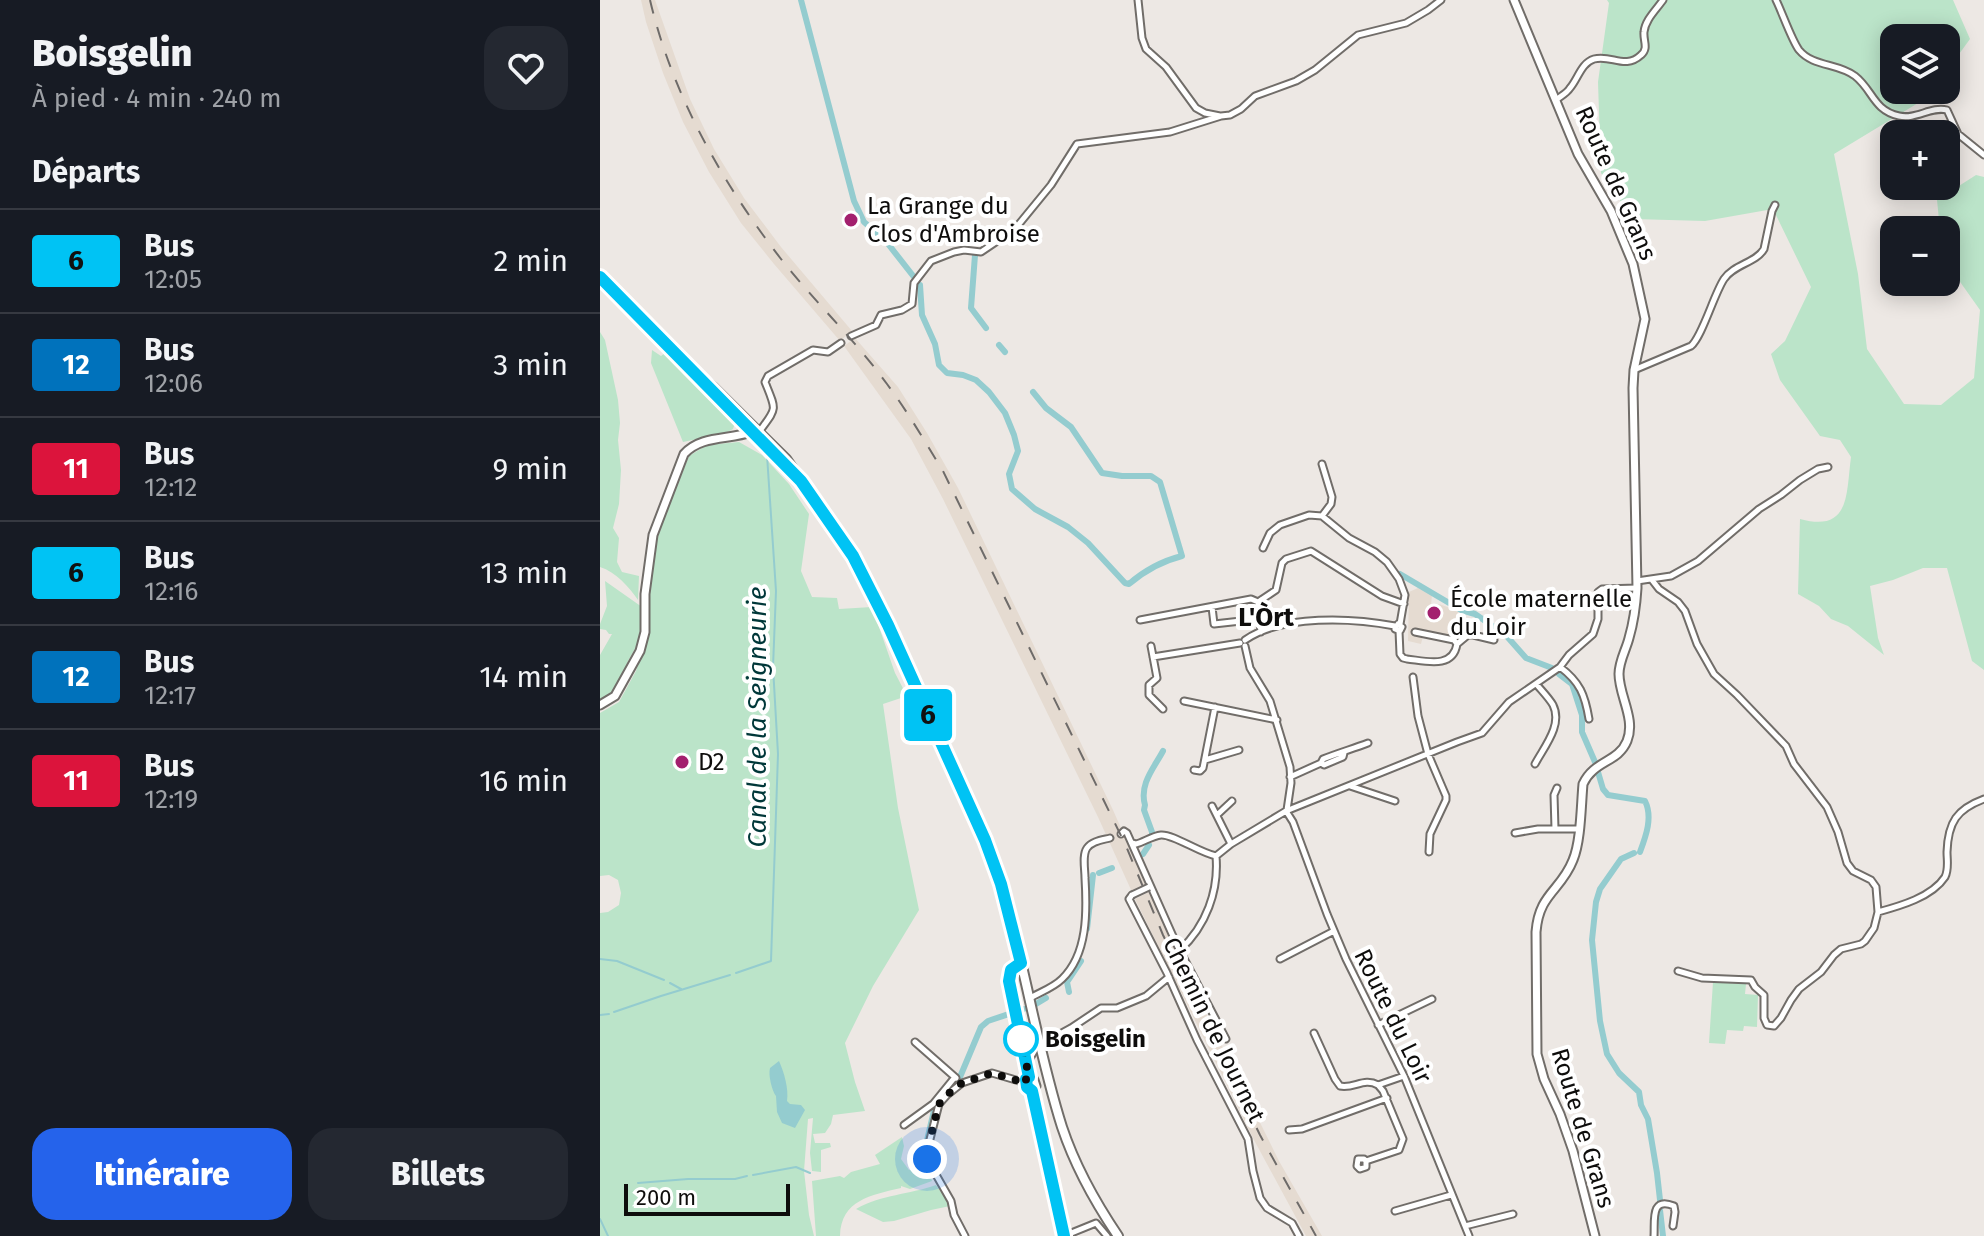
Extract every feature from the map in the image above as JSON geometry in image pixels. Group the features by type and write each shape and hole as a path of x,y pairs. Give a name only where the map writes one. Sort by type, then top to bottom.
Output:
{"main road":[{"path":"600,277 801,481"},
{"path":"698,375 754,433 786,459 843,540 872,592 985,840 1007,906 1063,1128 1091,1192 1118,1236"}],"street":[{"path":"1138,0 1146,49 1166,67 1196,108 1221,116"},
{"path":"851,336 876,325 881,315 912,304 914,283 931,261 964,250 981,252 1015,229 1051,185 1077,144 1170,132 1230,115 1255,96 1296,81 1315,70 1358,35 1406,23 1441,0"},
{"name":"Route de Grans","path":"1514,0 1578,154 1611,211 1633,264 1645,319 1634,370 1636,612 1619,669 1629,732 1619,753 1594,768 1583,784 1575,857 1537,917 1537,1054 1573,1151 1595,1236"},
{"path":"1556,100 1569,90 1588,62 1606,58 1629,63 1639,57 1645,50 1645,27 1663,0"},
{"path":"1776,0 1799,50 1812,61 1841,68 1857,77 1876,104 1887,113 1903,118 1939,108 1947,110 1958,134 1984,155"},
{"path":"1634,370 1697,341 1726,275 1761,254 1764,249 1775,205"},
{"path":"600,705 615,696 640,651 645,632 646,582 653,535 684,454 699,443 754,433 770,420 774,408 765,382 768,376 813,350 828,352 841,343"},
{"path":"1322,464 1332,497 1322,516"},
{"path":"1121,834 1124,831 1127,833 1136,844 1155,836 1168,835 1216,856 1286,811 1482,733 1509,702 1560,667 1593,634 1598,619 1598,592 1671,576 1698,561 1759,509 1800,480 1828,467"},
{"path":"1263,548 1270,533 1280,525 1309,515 1322,516 1349,538 1375,552 1399,579 1405,595 1398,627 1403,658 1436,662 1447,660 1457,644 1469,634 1494,640"},
{"path":"1258,602 1276,590 1282,563 1286,559 1311,551 1382,596 1404,604"},
{"path":"1652,580 1685,611 1697,644 1714,674 1786,746 1794,764 1827,807 1847,863 1876,887 1878,912 1874,928 1865,941 1841,949 1834,955 1821,972 1799,989 1774,1026 1767,1025 1764,995 1751,980 1702,978 1678,971"},
{"path":"1140,620 1247,598 1258,602"},
{"path":"1258,602 1261,632"},
{"path":"1212,607 1214,624 1241,621"},
{"path":"1153,657 1243,643 1261,632 1294,623 1351,620 1398,627"},
{"path":"1415,632 1454,640 1457,644"},
{"path":"1243,643 1250,668 1270,701 1290,767 1291,783 1286,811"},
{"path":"1151,646 1157,678 1149,685 1149,695 1163,709"},
{"path":"1560,667 1579,684 1589,719"},
{"path":"1413,677 1418,716 1428,754 1446,800 1430,834 1429,852"},
{"path":"1535,764 1557,717 1537,685"},
{"path":"1184,701 1277,720"},
{"path":"1194,770 1203,768 1215,707"},
{"path":"1290,777 1321,763 1323,759 1368,743"},
{"path":"1205,760 1239,750"},
{"path":"1348,785 1395,801"},
{"path":"1555,829 1554,795 1557,788"},
{"path":"1878,912 1932,890 1945,876 1948,845 1956,817 1961,810 1984,799"},
{"path":"1217,815 1232,801"},
{"path":"1212,806 1231,844"},
{"name":"Route du Loir","path":"1286,811 1346,959 1404,1076 1469,1236"},
{"path":"1515,833 1538,829 1578,829"},
{"path":"1029,998 1054,985 1073,964 1084,929 1087,900 1084,854 1091,843 1110,838"},
{"name":"Chemin de Journet","path":"1132,842 1180,950 1226,1039"},
{"name":"Chemin de Journet","path":"1180,950 1205,916 1215,894 1216,856"},
{"name":"Chemin de Journet","path":"1150,886 1129,899 1248,1139 1260,1198 1267,1208 1292,1223 1299,1236"},
{"path":"1280,959 1334,931"},
{"path":"1021,963 1011,970 1009,981 1028,1080"},
{"path":"1026,1065 1040,1044 1101,1008 1117,1008 1146,996 1169,977"},
{"path":"1378,1025 1432,999"},
{"path":"1314,1033 1340,1086 1348,1087 1367,1081 1378,1085 1387,1098 1403,1139 1399,1150 1366,1161"},
{"path":"915,1042 962,1083"},
{"path":"965,1236 954,1215 951,1201 927,1159 927,1151 939,1104 962,1083 992,1073 1034,1080 1036,1086 1032,1091 1064,1236 1096,1223 1107,1236"},
{"path":"1378,1085 1404,1076"},
{"path":"904,1125 933,1104 955,1077"},
{"path":"1289,1130 1302,1129 1387,1098"},
{"path":"1395,1211 1452,1195"},
{"path":"1654,1236 1656,1208 1662,1203 1674,1206 1673,1226"},
{"path":"1465,1226 1513,1214"}],"shaded area":[{"path":"641,0 655,0 690,99 714,149 744,198 852,331 840,341 741,223 709,172 683,122 663,73"},
{"path":"855,338 898,387 958,488 1146,885 1132,892 943,499 911,439 844,346"},
{"name":"École maternelle du Loir","path":"1418,588 1432,595 1431,605 1439,604 1465,617 1460,639 1424,632 1421,644 1408,641 1409,592"},
{"path":"1149,892 1279,1161 1322,1236 1306,1236 1254,1140 1135,899"}],"green space":[{"path":"1607,0 1953,0 1970,39 1960,53 1960,24 1880,24 1880,104 1916,104 1890,120 1880,120 1880,126 1834,154 1858,274 1867,349 1904,404 1941,405 1974,378 1980,310 1960,282 1960,216 1939,216 1937,200 1960,200 1960,185 1976,175 1984,177 1984,670 1972,661 1947,568 1923,568 1870,586 1878,638 1884,655 1848,626 1831,619 1819,606 1798,594 1800,519 1817,522 1837,515 1846,496 1851,457 1840,440 1820,436 1780,380 1771,354 1785,341 1811,287 1773,209 1705,221 1633,219 1601,173 1598,82"},
{"path":"600,332 605,340 620,423 619,504 613,528 619,538 617,562 622,572 639,576 638,600 622,580 600,567"},
{"path":"652,350 672,358 735,423 733,429 683,442 651,363"},
{"path":"739,442 762,455 789,484 809,514 801,571 812,597 837,598 839,609 872,607 895,673 907,696 883,704 898,808 919,910 873,986 845,1043 865,1111 833,1115 825,1133 813,1134 815,1143 830,1143 831,1147 821,1150 821,1172 812,1171 813,1118 808,1119 804,1171 814,1236 600,1236 600,913 619,905 621,893 618,880 609,875 600,876 600,713 619,702 636,671 648,629 647,591 652,547 689,456 707,445"},
{"path":"605,581 642,607 641,632 618,687 612,697 600,703 600,655 612,634 600,629 607,606"},
{"path":"1713,982 1746,984 1745,994 1758,995 1757,1027 1744,1026 1743,1031 1727,1030 1725,1044 1709,1043"},
{"path":"902,1137 904,1146 901,1159 909,1170 927,1166 932,1181 910,1189 901,1186 860,1201 846,1214 840,1236 816,1236 812,1181 844,1178 851,1172 880,1164 875,1155"},
{"path":"936,1185 950,1206 883,1222 856,1209 876,1200"}],"water":[{"path":"779,1061 786,1081 787,1101 801,1105 805,1110 795,1128 782,1123 777,1112 770,1068"}],"waterway":[{"path":"801,0 854,201 864,222 885,240 914,277"},
{"path":"975,255 971,308 986,328"},
{"path":"920,285 922,315 935,344 939,365 947,373 976,380 1005,413 1018,451 1009,474 1012,489 1035,509 1068,527 1088,543 1125,583 1129,584 1154,567 1182,556 1160,482 1151,476 1102,473 1071,427 1046,408 1033,392"},
{"path":"999,345 1005,352"},
{"name":"Canal de la Seigneurie","path":"736,973 771,961 778,754 773,667 776,591 767,455 753,443"},
{"path":"1400,574 1497,629"},
{"path":"1503,632 1526,658 1552,668"},
{"path":"1559,674 1572,684 1582,715 1582,732 1595,762"},
{"path":"1152,835 1144,810 1144,790 1148,776 1163,751"},
{"path":"1598,772 1608,795 1645,801 1649,820 1640,852"},
{"path":"1143,854 1149,845"},
{"path":"1634,853 1621,859 1600,889 1592,940 1600,1021 1607,1054 1619,1073 1639,1092 1648,1119 1660,1200"},
{"path":"1099,873 1112,868"},
{"path":"1087,929 1093,875"},
{"path":"600,959 617,961 664,980"},
{"path":"1069,992 1067,982 1081,961"},
{"path":"614,1012 730,975"},
{"path":"670,983 681,989"},
{"path":"1036,1004 1046,998"},
{"path":"944,1094 960,1077 981,1027 988,1021 1024,1009"},
{"path":"600,1015 609,1014"},
{"path":"925,1149 936,1102"},
{"path":"753,1175 796,1167 810,1173"},
{"path":"638,1183 747,1176"},
{"path":"1660,1210 1663,1236"},
{"path":"600,1219 608,1236"}],"railway":[{"path":"650,0 671,69 719,168 781,259 887,384 943,471 1126,846 1163,935 1260,1135 1316,1236"}],"bus line":[{"name":"6","path":"600,277 801,481 843,540 872,592 985,840 1001,884 1021,963 1011,970 1009,981 1029,1077 1026,1079 1027,1087 1032,1091 1064,1236"}],"place":[{"name":"La Grange du Clos d'Ambroise","path":"851,220"},
{"name":"École maternelle du Loir","path":"1434,613"},
{"name":"D2","path":"682,762"},
{"name":"Boisgelin","path":"1021,1039"}],"district":[{"name":"L'Òrt","path":"1266,617"}],"route":[{"path":"927,1159 939,1104 962,1083 992,1073 1026,1083 1029,1077 1021,1039"}]}
